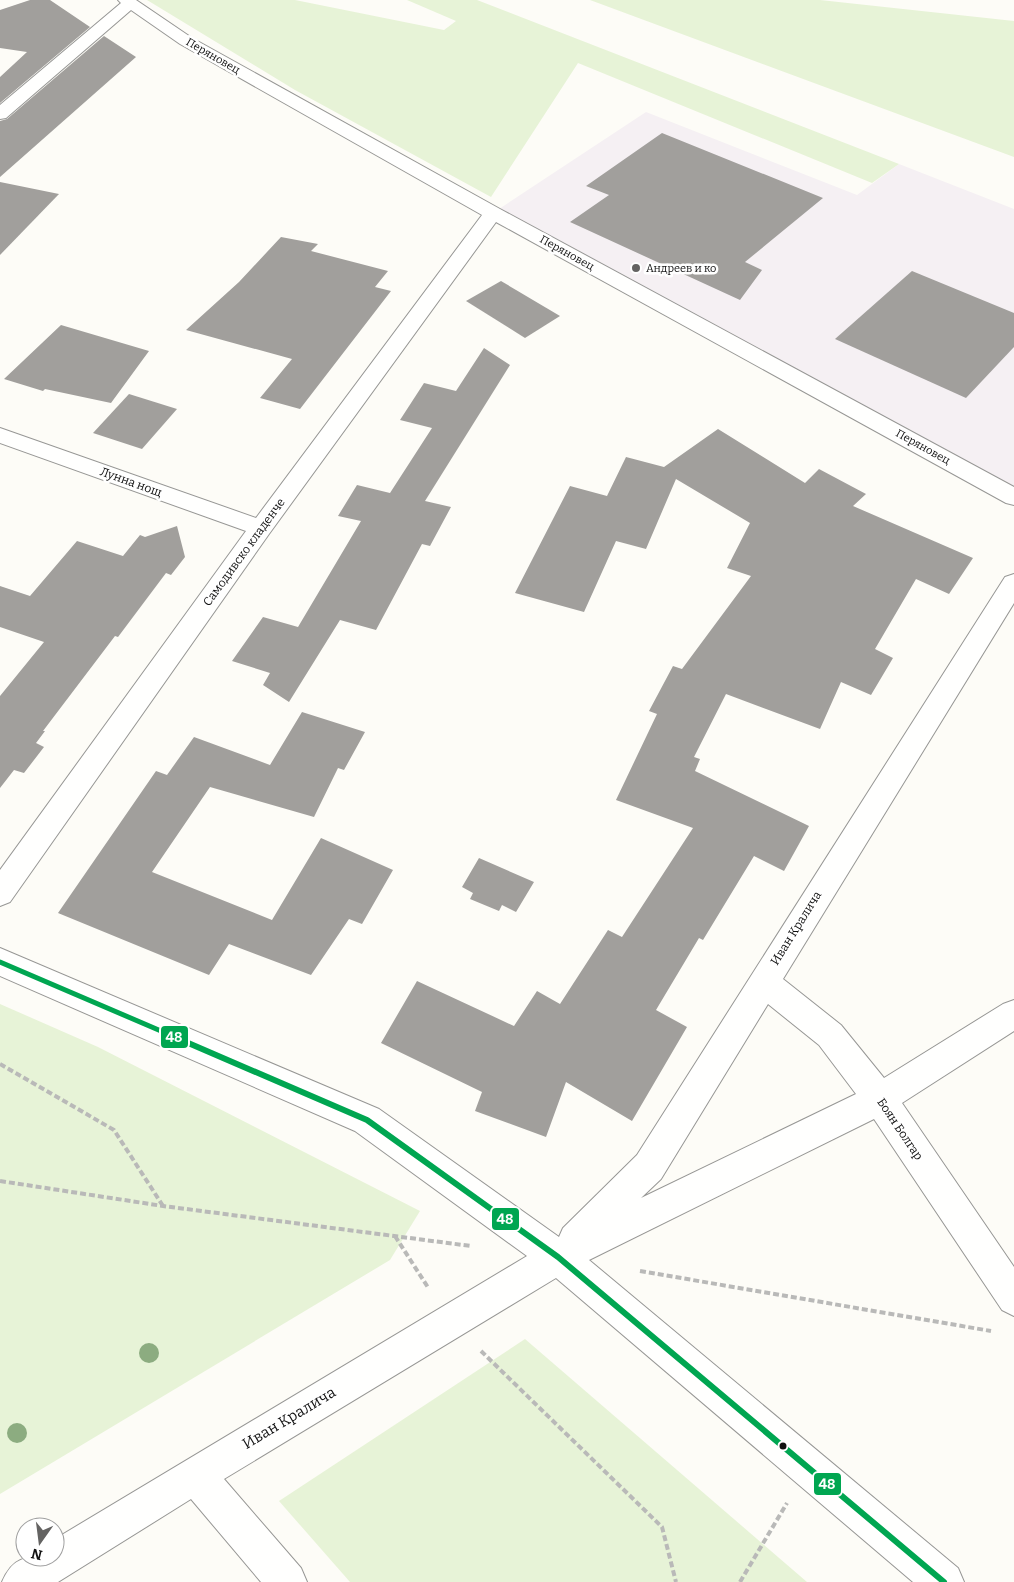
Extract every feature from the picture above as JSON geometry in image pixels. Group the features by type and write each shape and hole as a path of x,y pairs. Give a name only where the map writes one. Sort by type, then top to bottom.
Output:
{"street":[{"path":"0,114 128,2"},
{"name":"Перяновец","path":"128,2 186,41 493,213 1014,496"},
{"name":"Самодивско кладенче","path":"0,893 261,528 493,213"},
{"name":"Лунна нощ","path":"0,435 261,528"},
{"name":"Иван Кралича","path":"558,1257 649,1167 1014,583"},
{"path":"0,962 367,1120 558,1257 944,1582"},
{"name":"Боян Болгар","path":"763,982 830,1035 880,1099 1014,1298"},
{"name":"Иван Кралича","path":"22,1582 195,1475 558,1257 880,1099 1014,1014"},
{"path":"195,1475 287,1582"}],"path":[{"path":"0,1064 114,1130 163,1206"},
{"path":"395,1236 450,1322 662,1527 676,1582"},
{"path":"740,1582 808,1468"}],"shaded area":[{"path":"646,112 857,195 899,164 1014,209 1014,496 493,213"}],"green space":[{"path":"147,0 295,0 444,30 456,21 407,0 477,0 899,164 872,183 578,63 491,197 295,90"},
{"path":"590,0 820,0 1014,21 1014,157"},
{"path":"0,1004 98,1047 420,1211 390,1260 0,1494"},
{"path":"525,1339 807,1582 350,1582 279,1501"}],"building":[{"path":"30,0 50,0 90,27 0,103 0,77 27,52 0,48 0,10"},
{"path":"104,36 136,57 0,177 0,121 7,119"},
{"path":"662,133 823,198 745,262 762,270 740,300 570,222 609,195 586,186"},
{"path":"0,182 59,194 0,255"},
{"path":"281,237 318,244 311,251 388,271 375,287 391,291 300,409 260,398 292,359 186,330 239,282"},
{"path":"912,271 1014,313 1014,347 966,398 835,339"},
{"path":"501,281 560,316 525,338 466,301"},
{"path":"61,325 149,351 111,403 45,389 43,391 4,379"},
{"path":"484,348 510,365 425,501 451,507 430,546 422,544 376,630 340,620 289,702 263,685 270,673 232,661 263,617 298,627 361,521 338,516 357,485 390,493 432,428 400,420 424,383 456,391"},
{"path":"129,394 177,409 142,449 93,433"},
{"path":"718,429 805,483 819,469 866,494 853,506 973,558 949,594 916,579 875,649 893,658 871,695 841,682 820,729 726,694 694,757 700,759 695,771 809,826 784,871 754,856 703,940 699,938 656,1010 687,1027 632,1121 566,1082 546,1137 475,1111 482,1092 381,1043 417,981 514,1026 537,991 560,1004 608,930 622,937 693,828 616,800 657,714 649,711 673,666 682,669 751,576 727,568 750,523 676,479 646,549 616,541 584,612 515,593 570,486 607,496 626,457 664,467"},
{"path":"177,526 185,557 171,575 166,573 118,637 115,636 43,731 45,731 36,743 44,747 24,773 14,770 0,788 0,696 44,642 0,627 0,586 30,596 77,541 123,556 140,535 145,537"},
{"path":"302,712 365,732 344,770 338,768 314,817 210,787 152,872 272,920 321,838 393,870 362,924 349,919 311,975 229,944 209,975 58,913 156,771 167,775 194,737 270,765"},
{"path":"479,858 534,882 516,912 502,905 499,911 470,899 473,893 462,887"}],"transit line":[{"name":"48","path":"0,962 367,1120 558,1257 944,1582"}],"place":[{"name":"Андреев и ко","path":"636,268"}]}
